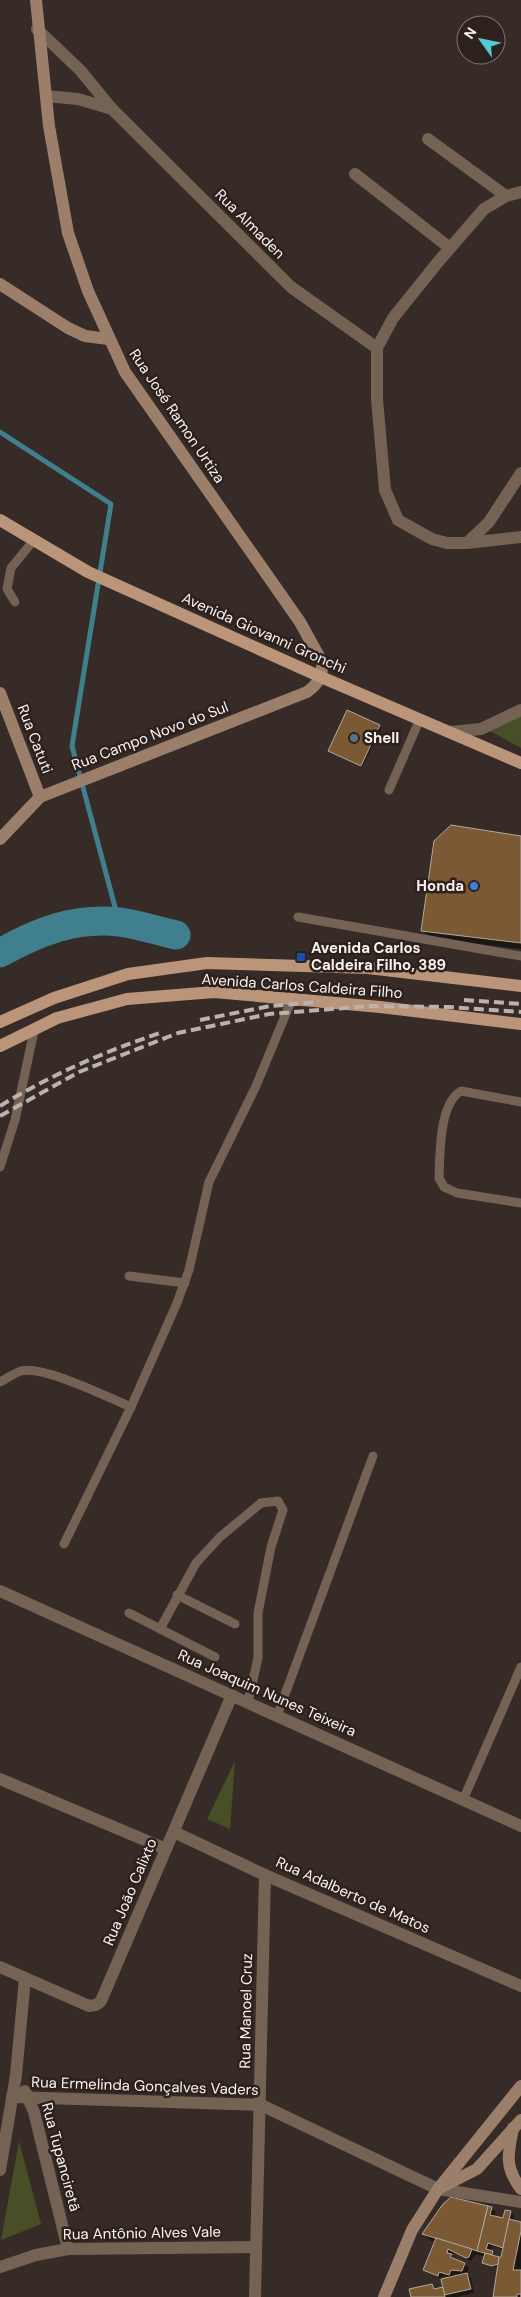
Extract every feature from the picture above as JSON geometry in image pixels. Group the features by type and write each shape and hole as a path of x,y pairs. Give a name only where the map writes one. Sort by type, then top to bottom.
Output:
{"main road":[{"name":"Avenida Giovanni Gronchi","path":"0,520 88,572 321,677 521,764"},
{"name":"Avenida Carlos Caldeira Filho","path":"0,1022 54,998 128,974 207,963 368,968 521,986"},
{"name":"Avenida Carlos Caldeira Filho","path":"0,1046 34,1031 57,1018 127,999 214,992 292,998 521,1024"}],"street":[{"name":"Rua José Ramon Urtiza","path":"36,0 37,29 46,96 68,232 88,292 108,339 125,372 150,411 300,622 322,662 321,677"},
{"name":"Rua Almaden","path":"37,29 80,70 112,109 291,287 377,348"},
{"name":"Rua Almaden","path":"46,96 78,99 112,109"},
{"path":"428,139 506,196"},
{"path":"354,174 450,248"},
{"path":"521,192 506,196 484,209 394,318 377,348 377,400 385,490 398,520 420,534 447,542 467,543 521,536"},
{"path":"0,284 68,328 85,336 108,339"},
{"path":"467,543 489,522 521,473"},
{"name":"Rua Campo Novo do Sul","path":"0,839 40,797 307,692 321,677"},
{"name":"Rua Catuti","path":"0,693 40,797"},
{"path":"450,732 481,729 521,710"},
{"name":"Rua Joaquim Nunes Teixeira","path":"0,1591 521,1826"},
{"name":"Rua João Calixto","path":"0,1967 89,2006 96,2005 101,2001 232,1695"},
{"path":"0,1778 166,1849"},
{"name":"Rua Adalberto de Matos","path":"174,1832 265,1875 521,1986"},
{"name":"Rua Manoel Cruz","path":"255,2297 265,1875"},
{"path":"0,2170 16,2075 25,1978"},
{"name":"Rua Tupanciretã","path":"16,2075 28,2096 34,2112 68,2249"},
{"path":"384,2297 409,2236 438,2189 521,2086"},
{"name":"Rua Ermelinda Gonçalves Vaders","path":"12,2097 28,2096 260,2105 438,2189 521,2202"},
{"path":"438,2189 477,2169 517,2124"},
{"path":"517,2124 508,2158 510,2174 521,2189"},
{"path":"468,2150 471,2162 477,2169"},
{"name":"Rua Antônio Alves Vale","path":"0,2267 36,2255 68,2249 256,2247"}],"lane":[{"path":"15,602 7,589 11,568 34,540"},
{"path":"389,790 420,719"},
{"path":"298,917 521,956"},
{"path":"64,1544 131,1407 185,1283 209,1182 256,1086 292,998"},
{"path":"0,1167 15,1120 34,1031"},
{"path":"521,1102 461,1091 453,1096 446,1109 438,1178 444,1187 457,1193 521,1203"},
{"path":"129,1276 185,1283"},
{"path":"0,1382 21,1371 41,1372 131,1407"},
{"path":"277,1716 373,1456"},
{"path":"160,1629 196,1563 220,1537 261,1503 278,1501 283,1510 271,1547 258,1613 258,1658 248,1702"},
{"path":"177,1595 235,1624"},
{"path":"129,1613 215,1657"},
{"path":"463,1800 521,1667"}],"green space":[{"path":"521,714 521,748 490,731"},
{"path":"235,1761 230,1829 207,1819"},
{"path":"19,2141 41,2224 1,2240"}],"building":[{"name":"Shell","path":"347,710 380,725 361,766 328,751"},
{"name":"Honda","path":"451,825 521,836 521,943 421,931 434,841"},
{"path":"451,2197 488,2206 477,2251 422,2234 443,2204"},
{"path":"488,2206 492,2207 490,2215 503,2218 505,2210 511,2211 503,2248 488,2243 486,2249 493,2251 492,2255 477,2251"},
{"path":"509,2219 521,2222 513,2270 521,2270 521,2294 517,2294 517,2297 493,2297 499,2257 501,2257"},
{"path":"436,2238 472,2249 469,2257 466,2258 448,2249 447,2253 452,2254 450,2257 465,2263 462,2271 451,2270 449,2275 439,2272 438,2276 423,2270"},
{"path":"485,2253 499,2257 498,2264 492,2266 482,2263"},
{"path":"467,2273 471,2289 444,2295 441,2279"},
{"path":"432,2284 434,2289 443,2287 445,2297 411,2297 409,2289"}],"waterway":[{"path":"0,432 111,504 72,746 119,922"},
{"path":"0,953 42,933 72,924 87,922 126,923 176,935"}],"railway":[{"path":"464,1000 521,1004"},
{"path":"200,1020 270,1006 319,1002"},
{"path":"0,1116 79,1072 178,1033 269,1014 370,1006 449,1007 521,1012"},
{"path":"0,1106 38,1084 78,1065 160,1033"}],"place":[{"name":"Shell","path":"354,738"},
{"name":"Honda","path":"474,886"},
{"name":"Avenida Carlos Caldeira Filho, 389","path":"301,957"}]}
